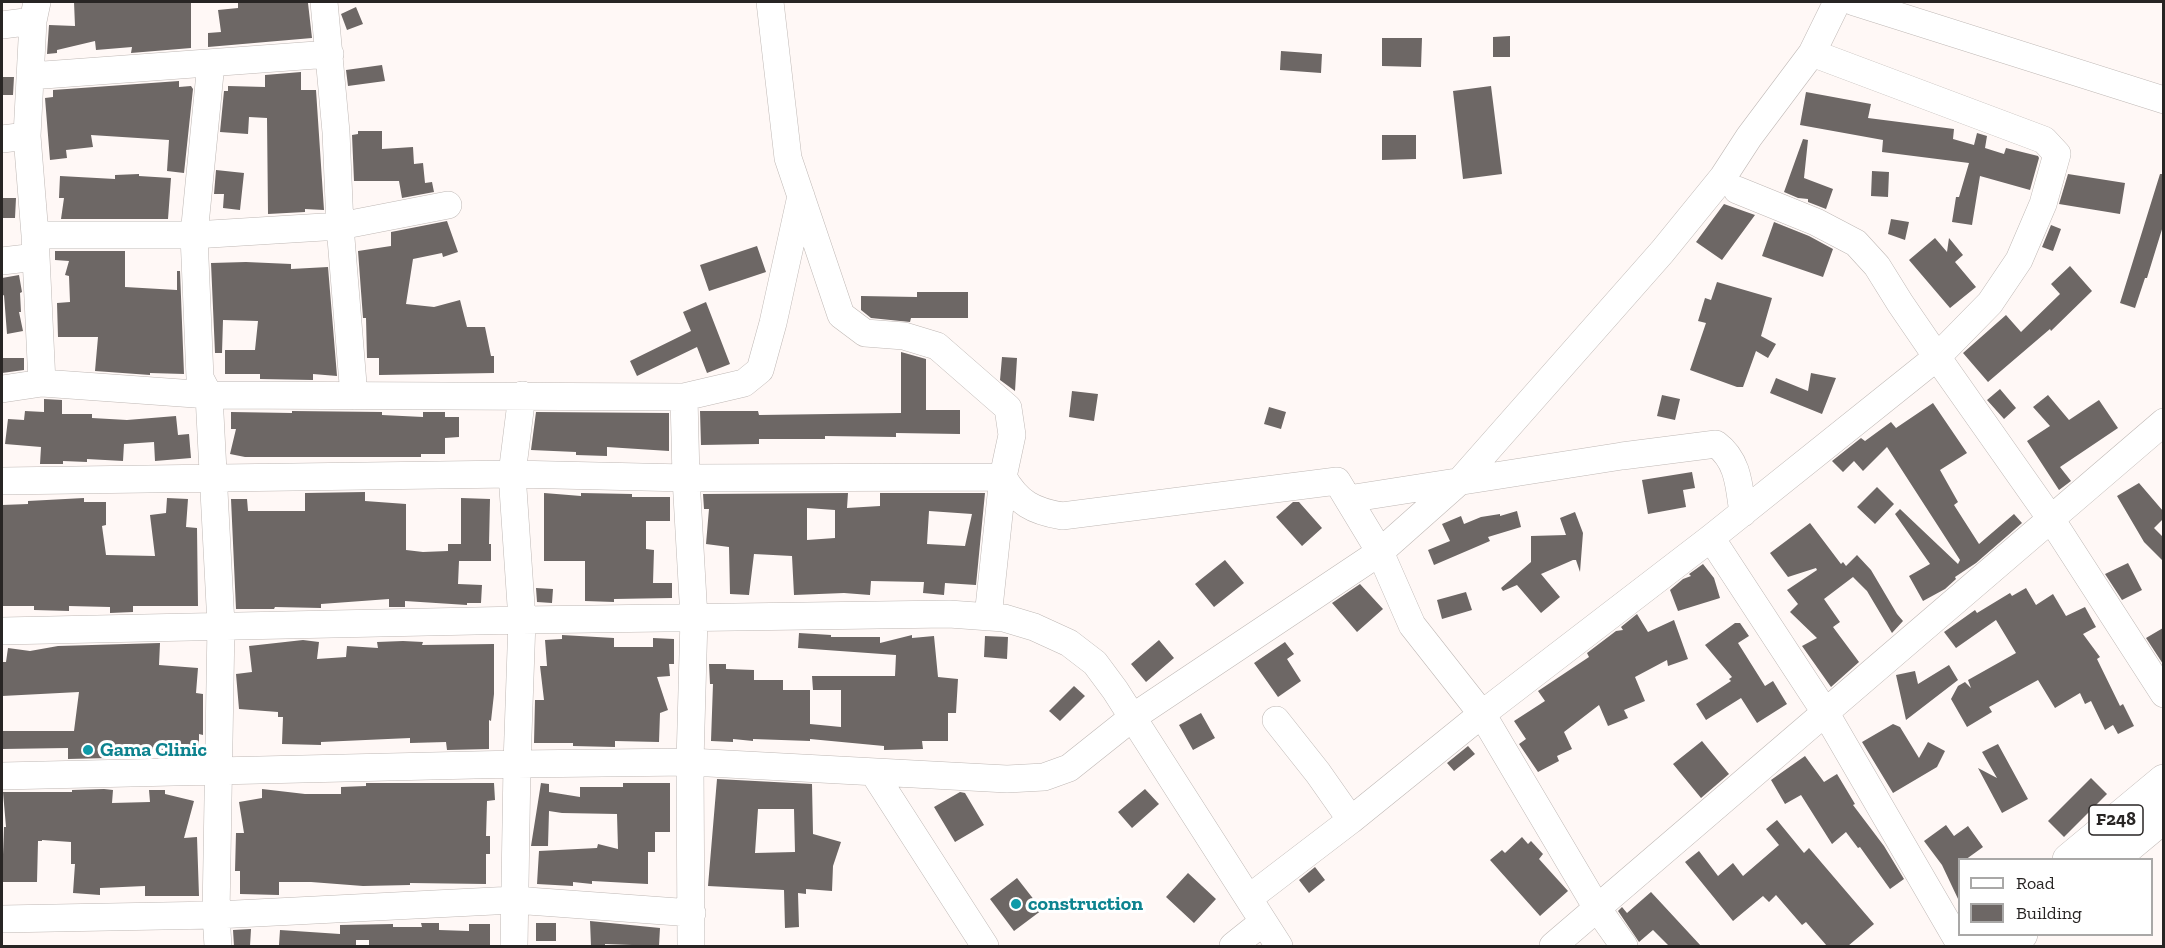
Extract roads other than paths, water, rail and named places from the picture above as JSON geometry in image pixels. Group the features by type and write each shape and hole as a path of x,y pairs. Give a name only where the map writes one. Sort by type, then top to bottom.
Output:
{"main road":[{"name":"F248","path":"2071,858 2163,781"},
{"name":"F248","path":"2113,858 2163,816"},
{"path":"1963,946 1977,936"},
{"path":"2006,946 2018,936"}],"street":[{"path":"324,2 336,132 340,226 354,396"},
{"path":"770,2 788,158 841,315 865,333 904,336 937,346 1008,408 1012,435 1003,477 988,617"},
{"path":"2,776 690,762 1007,779 1044,777 1069,768 1133,717 1380,552 1460,481 1662,252 1723,177 1749,137 1812,54 1837,2"},
{"path":"1854,2 2163,100"},
{"path":"2,25 35,11 30,76 14,137 35,246 42,383"},
{"path":"30,76 330,54"},
{"path":"1248,898 1743,513 1937,357 1990,303 2019,260 2043,204 2057,154 2044,140 1812,54"},
{"path":"211,63 194,235 200,378 209,395 221,626 216,915 218,946"},
{"path":"1737,190 1816,222 1856,243 1877,266 1937,357 2051,519 2163,694"},
{"path":"2,389 42,383 209,395 684,397 744,383 760,370 773,323 801,196"},
{"path":"2,261 35,246 340,226 448,205"},
{"path":"514,946 522,620 512,474 522,395"},
{"path":"684,397 694,618 690,762 691,946"},
{"path":"1553,946 2163,422"},
{"path":"1348,500 1622,456 1716,444 1726,452 1737,473 1743,513"},
{"path":"2,481 512,474 686,478 1003,477"},
{"path":"1003,477 1012,494 1039,512 1062,516 1337,481 1380,552 1412,625 1482,714 1597,908 1624,946"},
{"path":"1711,538 1825,712 1963,946"},
{"path":"2,632 522,620 949,614 1004,618 1034,627 1069,643 1095,663 1133,717 1279,946"},
{"path":"1276,720 1318,773 1351,820"},
{"path":"873,772 985,946"},
{"path":"2,919 216,915 514,900 692,913"},
{"path":"1233,946 1263,921"}],"place":[{"name":"Gama Clinic","path":"88,750"},
{"name":"construction","path":"1016,904"}]}
